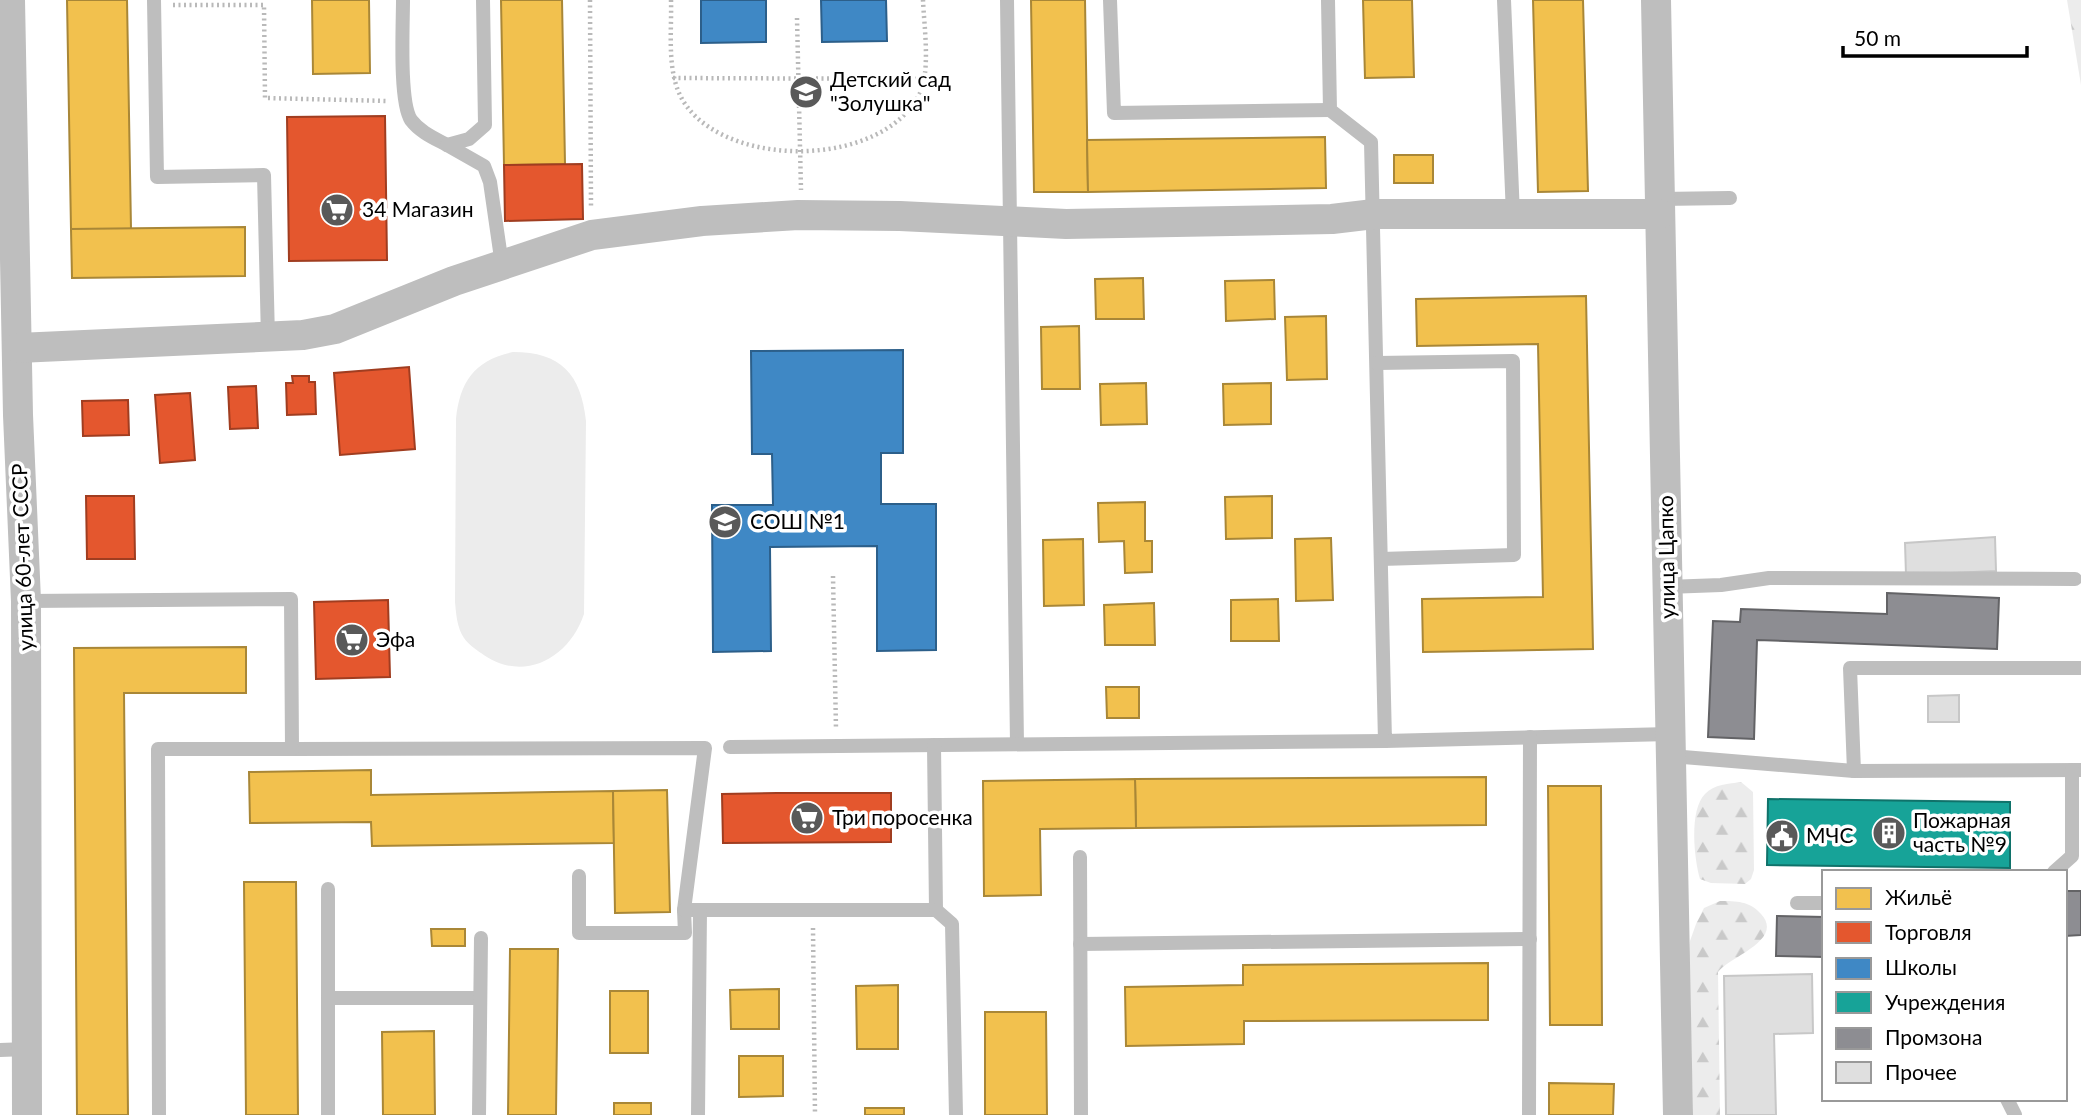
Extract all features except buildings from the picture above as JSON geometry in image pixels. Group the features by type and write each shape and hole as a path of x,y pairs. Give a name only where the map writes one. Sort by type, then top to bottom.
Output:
{"street":[{"name":"улица 60-лет СССР","path":"10,0 18,348 10,462 26,601 13,1049 27,1115"},
{"name":"улица Цапко","path":"1656,0 1678,1115"},
{"path":"18,348 268,338 335,329 454,281 592,235 702,221 798,215 900,216 1079,224 1332,219 1374,214 1513,215 1660,206"}],"lane":[{"path":"403,0 405,102 410,119 426,134 484,166 490,182 502,265"},
{"path":"447,145 469,139 485,125 483,0"},
{"path":"1007,0 1017,744"},
{"path":"1110,0 1114,113 1330,110 1371,142 1385,741"},
{"path":"1328,0 1330,110"},
{"path":"1504,0 1513,215"},
{"path":"154,2 156,177 264,175 268,338"},
{"path":"1660,206 1730,198"},
{"path":"1377,363 1513,361 1514,555 1381,559"},
{"path":"1668,587 1721,585 1769,578 2075,579"},
{"path":"26,601 291,599 292,749"},
{"path":"1854,771 1850,668 2081,668"},
{"path":"1529,1115 1530,737"},
{"path":"730,747 1385,741 1530,737 1671,745 1854,771 2076,770 2072,856 2056,870"},
{"path":"934,745 936,910"},
{"path":"159,1115 158,749 705,748 684,910 685,933 579,933 579,876"},
{"path":"1080,857 1081,1115"},
{"path":"328,889 328,1115"},
{"path":"1797,903 1822,903"},
{"path":"684,910 936,910 952,924 956,1115"},
{"path":"698,1115 700,910"},
{"path":"480,1115 481,938"},
{"path":"1080,944 1530,939"},
{"path":"328,998 480,998"}],"path":[{"path":"590,0 592,235"},
{"path":"671,0 673,78 688,108 716,131 757,147 800,151 822,150 864,141 900,121 919,95 925,79 923,0"},
{"path":"154,2 264,5 265,98 405,102"},
{"path":"797,18 801,188 798,215"},
{"path":"673,78 925,79"},
{"path":"833,576 836,746"},
{"path":"813,910 815,1115"}],"green space":[{"path":"2067,0 2081,0 2081,85"},
{"path":"513,352 544,356 566,369 579,390 586,421 584,614 577,630 556,654 528,666 497,662 470,644 460,630 455,602 458,406 466,383 479,367 489,360"},
{"path":"1741,782 1753,792 1754,870 1751,879 1745,884 1711,883 1700,879 1698,870 1694,835 1697,811 1700,801 1713,788"},
{"path":"1720,901 1752,906 1766,923 1766,932 1753,947 1718,972 1720,1115 1693,1115 1690,941 1704,908"}],"place":[{"name":"Детский сад \"Золушка\"","path":"806,92"},
{"name":"34 Магазин","path":"337,210"},
{"name":"СОШ №1","path":"725,522"},
{"name":"Эфа","path":"352,640"},
{"name":"Три поросенка","path":"807,818"},
{"name":"Пожарная часть №9","path":"1889,833"},
{"name":"МЧС","path":"1782,836"}]}
